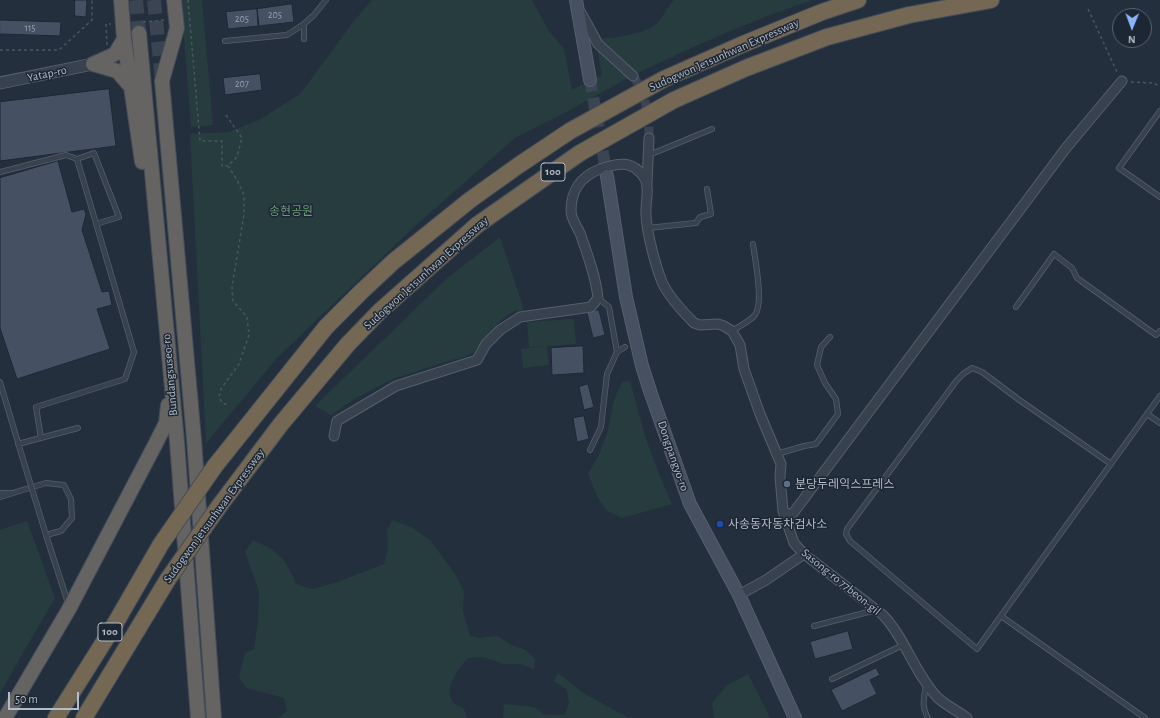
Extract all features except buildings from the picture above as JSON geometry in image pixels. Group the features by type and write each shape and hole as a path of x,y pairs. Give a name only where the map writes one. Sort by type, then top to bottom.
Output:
{"highway":[{"path":"121,0 124,39 139,143 157,242"},
{"name":"Bundangsuseo-ro","path":"174,0 177,28 162,81 194,439 214,718"},
{"name":"Sudogwon Je1sunhwan Expressway","path":"56,718 112,630 162,544 215,466 331,322 393,262 470,200 507,173 570,132 664,79 741,45 822,12 858,0"},
{"name":"Sudogwon Je1sunhwan Expressway","path":"84,718 168,579 280,424 348,344 380,311 477,226 580,153 617,131 674,100 746,68 827,37 909,15 990,0"},
{"name":"Bundangsuseo-ro","path":"140,27 198,718"},
{"path":"94,64 115,54 124,39"},
{"path":"94,64 118,71 131,87"},
{"path":"5,718 69,609 166,423 171,383"}],"main road":[{"path":"576,0 590,80"},
{"name":"Dongpangyo-ro","path":"607,176 626,297 646,380 690,504 739,595 795,718"}],"street":[{"path":"576,0 582,16 596,41 633,76"},
{"name":"Yatap-ro","path":"0,84 94,64"},
{"path":"783,511 791,516 1066,148 1122,81"},
{"path":"649,138 646,209 649,238 663,283 676,303 696,324 704,326 720,324 732,331"},
{"path":"334,436 337,421 396,386 477,360 486,344 500,330 520,317 591,308 598,298 597,288 580,233 571,213 572,198 578,184 591,173 612,164 620,163 629,165 642,175 647,184"},
{"name":"Sasong-ro 77beon-gil","path":"732,331 742,349 744,369 760,414 781,464 780,477 783,511 794,543 804,554 892,624 926,684 938,698 967,718"},
{"path":"739,595 766,580 804,554"}],"lane":[{"path":"225,41 288,35 314,15 326,0"},
{"path":"304,24 304,39"},
{"path":"1160,111 1119,168 1160,197"},
{"path":"649,155 712,129"},
{"path":"0,172 66,155 77,159 94,153 119,217 96,224"},
{"path":"42,438 36,407 125,379 134,352 77,159"},
{"path":"648,228 696,223 700,217 711,214 707,189"},
{"path":"732,331 751,318 757,311 758,281 753,244"},
{"path":"1016,307 1054,254 1072,268 1077,278 1156,335 1160,331"},
{"path":"598,298 609,308 617,352"},
{"path":"777,454 816,444 838,414 836,399 825,383 817,365 821,347 830,337"},
{"path":"590,450 601,427 607,374 617,352 625,347"},
{"path":"1111,464 982,372 972,368 957,380 847,529 846,534 850,540 977,649 1111,464 1160,396"},
{"path":"0,382 69,609"},
{"path":"1147,414 1160,423"},
{"path":"18,444 78,428"},
{"path":"0,498 46,483 64,485 71,498 72,518 61,531 46,535"},
{"path":"0,493 15,493"},
{"path":"814,626 876,610"},
{"path":"1001,616 1145,718"},
{"path":"832,679 903,645"},
{"path":"926,684 922,703 928,718"}],"path":[{"path":"0,50 59,50 92,20 92,0"},
{"path":"188,0 200,141 222,141 222,166 228,166 237,157 242,138 226,115"},
{"path":"1088,9 1122,81 1152,83 1160,86"},
{"path":"140,27 168,20"},
{"path":"107,46 106,24 112,24"},
{"path":"228,166 244,195 244,214 232,287 233,301 247,317 249,335 239,364 221,389 219,396 222,403 229,405"}],"green space":[{"path":"181,0 202,0 213,125 191,127"},
{"name":"송현공원","path":"372,0 532,0 549,31 564,49 572,90 602,75 597,49 627,74 628,78 515,138 414,227 277,358 206,443 190,134 229,132 259,120 300,94 354,21"},
{"path":"674,0 813,0 723,34 636,74 599,39 628,35 650,28 658,22"},
{"path":"500,237 524,310 515,311 506,316 493,328 474,352 464,357 393,379 356,398 331,415 315,406 445,280"},
{"path":"574,319 576,344 547,346 549,365 523,368 521,349 542,346 529,347 527,322"},
{"path":"630,381 645,436 672,504 622,518 606,510 597,496 588,474 599,455 608,430 614,400 622,382"},
{"path":"392,520 411,527 430,540 455,574 464,591 463,611 470,636 479,638 495,636 511,645 526,650 535,659 534,669 521,664 503,664 483,657 468,658 453,678 450,691 450,697 453,702 464,709 467,718 278,718 287,711 284,698 246,688 239,677 245,653 254,649 258,621 259,591 245,552 253,540 269,548 280,556 285,562 296,584 312,589 335,583 384,564 388,549 387,531"},
{"path":"27,521 55,598 0,693 0,530"},
{"path":"558,673 585,694 627,717 633,718 503,718 504,704 534,707 546,715 565,715 569,703 567,690 554,681"},
{"path":"748,674 770,718 714,718 712,703 726,686"}],"tunnel":[{"path":"136,0 139,33"},
{"path":"154,0 162,80"},
{"path":"633,76 644,97 649,138"},
{"path":"590,80 607,176"}],"place":[{"name":"분당두레익스프레스","path":"787,484"},
{"name":"사송동자동차검사소","path":"720,524"}]}
